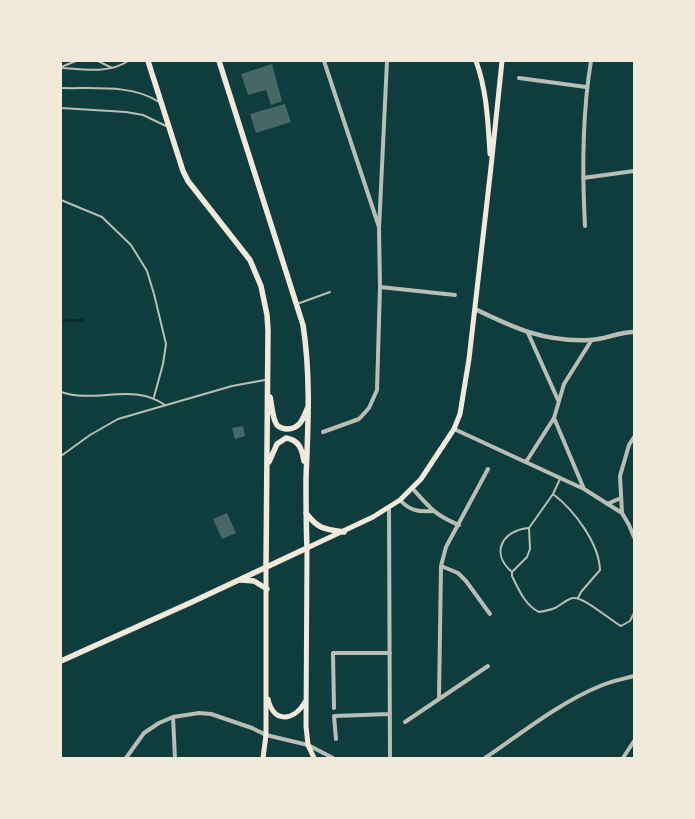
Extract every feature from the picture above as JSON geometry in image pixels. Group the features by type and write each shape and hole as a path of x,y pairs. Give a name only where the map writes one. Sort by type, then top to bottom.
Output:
{"main road":[{"path":"148,61 168,127 188,181 245,251 258,278 267,315 266,735 263,758"},
{"path":"219,61 297,304 308,354 305,702 308,745 314,758"},
{"path":"476,61 481,76 486,109 491,168"},
{"path":"61,661 344,532 389,508 413,489 444,446 460,414 475,309 502,61"},
{"path":"268,381 275,420 278,426 283,429 295,428 301,424 309,406"},
{"path":"267,470 277,444 282,439 291,439 296,441 301,447 306,480"},
{"path":"306,513 319,527 326,530 344,532"},
{"path":"239,580 248,579 267,589"},
{"path":"266,692 269,704 275,713 285,718 294,716 305,702"}],"street":[{"path":"324,61 379,229"},
{"path":"323,432 359,419 369,408 377,390 380,287 379,229 387,61"},
{"path":"585,226 583,178 586,87 591,61"},
{"path":"519,78 586,87"},
{"path":"583,178 634,171"},
{"path":"380,287 455,296"},
{"path":"475,309 528,333 546,337 590,340 633,331"},
{"path":"528,333 558,400"},
{"path":"526,462 554,418 564,384 590,340"},
{"path":"554,418 584,489"},
{"path":"454,429 584,489 622,513"},
{"path":"634,437 629,445 620,476 622,513 634,536"},
{"path":"439,698 441,566 446,547 460,525 488,469"},
{"path":"413,489 433,512 460,525"},
{"path":"607,504 621,498"},
{"path":"400,500 407,507 417,512 433,512"},
{"path":"389,508 390,758"},
{"path":"441,566 458,573 490,614"},
{"path":"334,708 333,653 390,653"},
{"path":"405,722 488,666"},
{"path":"486,758 561,707 584,694 602,685 634,676"},
{"path":"126,758 144,733 159,723 173,717 199,713 211,714 252,728 266,735 308,745 333,758"},
{"path":"336,739 334,716 390,714"},
{"path":"173,717 175,758"},
{"path":"623,758 634,741"},
{"path":"494,752 499,758"}],"lane":[{"path":"61,67 76,61"},
{"path":"98,61 100,64 114,68"},
{"path":"61,67 114,68 128,61"},
{"path":"61,88 143,93 162,104"},
{"path":"61,108 126,112 143,116 168,127"},
{"path":"61,200 102,217 131,245 147,271 166,344 154,397"},
{"path":"297,304 330,292"},
{"path":"61,456 90,435 118,419 232,386 268,381"},
{"path":"61,392 84,397 123,393 142,394 154,397 165,404"},
{"path":"512,572 527,557 530,549 529,528 554,494 560,478"},
{"path":"554,494 566,504 579,521 600,560 600,570 578,598"},
{"path":"529,528 521,529 509,535 502,543 499,553 501,561 512,572 512,576 526,601 540,612 554,608 572,598 578,598 621,626 630,621 634,613"}],"building":[{"path":"272,64 282,101 271,105 266,90 248,95 241,74"},
{"path":"285,104 291,122 256,133 250,114"},
{"path":"243,426 245,436 235,439 232,428"},
{"path":"227,513 236,533 222,539 213,519"}],"waterway":[{"path":"61,321 83,320"}]}
